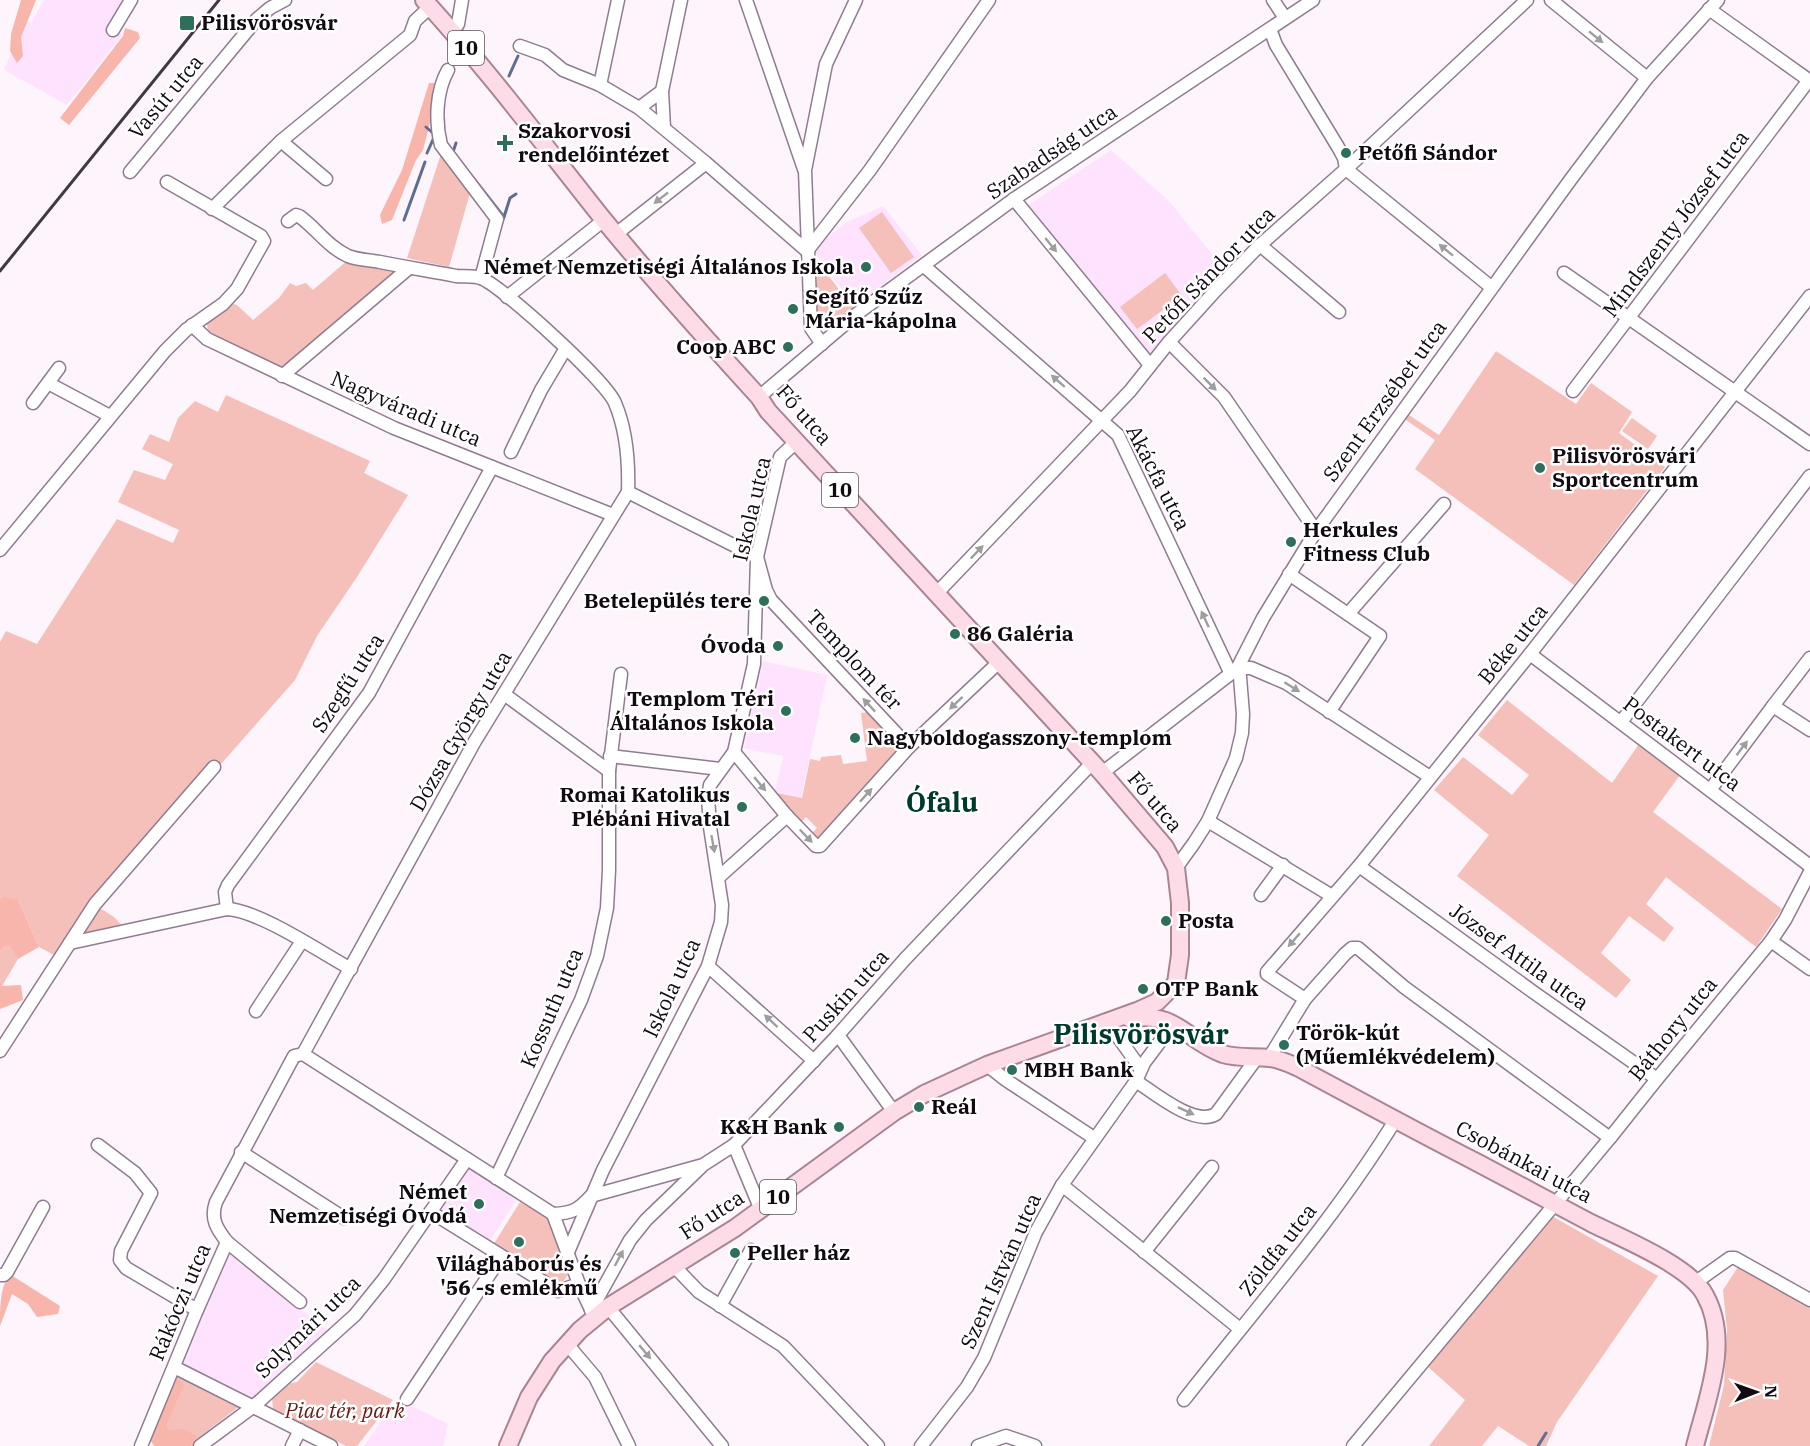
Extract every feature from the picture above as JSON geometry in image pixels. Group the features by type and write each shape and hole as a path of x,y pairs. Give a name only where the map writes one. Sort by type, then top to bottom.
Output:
{"main road":[{"name":"Fő utca","path":"427,3 542,140 604,220 796,442 1097,768 1165,847 1176,868 1180,903 1181,945 1176,982 1157,1002 950,1081 894,1112 760,1210 674,1266 593,1314 552,1361 529,1396 508,1446"},
{"path":"1112,1021 1148,1017 1172,1021 1176,982"},
{"name":"Csobánkai utca","path":"1157,1002 1167,1007 1172,1021 1219,1052 1234,1057 1262,1058 1297,1067 1663,1261 1696,1282 1711,1308 1717,1339 1716,1362 1695,1446"}],"street":[{"path":"113,30 131,0"},
{"name":"Vasút utca","path":"130,172 257,19 270,8 285,0"},
{"path":"452,32 458,24 462,0"},
{"path":"600,85 618,0"},
{"path":"664,128 662,91 681,0"},
{"path":"746,0 805,170"},
{"path":"821,345 811,328 805,170 826,64 856,0"},
{"path":"807,251 870,170 989,0"},
{"path":"1273,0 1285,18"},
{"name":"Szabadság utca","path":"759,397 858,313 1014,199 1313,0"},
{"name":"Petőfi Sándor utca","path":"936,594 1130,391 1216,289 1260,245 1346,169 1527,0"},
{"path":"1551,0 1647,78"},
{"path":"212,208 281,141 410,35 415,21 427,3"},
{"path":"1714,4 1810,81"},
{"name":"Szent Erzsébet utca","path":"1234,670 1316,531 1491,286 1647,78 1714,4"},
{"path":"1270,28 1283,42 1351,153 1346,169 1491,286"},
{"path":"520,46 545,56 563,70 600,85 639,108 807,251"},
{"path":"447,70 441,81 438,131 441,145 497,219 481,278"},
{"name":"Mindszenty József utca","path":"1573,392 1810,81"},
{"path":"639,108 662,91"},
{"path":"788,124 812,130"},
{"path":"281,141 326,179"},
{"path":"616,234 706,163"},
{"path":"0,550 165,351 192,325 223,304 237,289 264,241 261,236 167,182"},
{"path":"1014,199 1150,365"},
{"path":"288,221 299,216 329,244 350,257 481,278 507,297 566,348 606,388 615,401 627,441 628,492 757,557"},
{"path":"507,297 604,220"},
{"path":"1260,245 1339,312"},
{"name":"Akácfa utca","path":"924,266 1118,435 1234,670"},
{"path":"282,376 409,268"},
{"path":"1564,273 1810,444"},
{"name":"Béke utca","path":"1305,999 1268,975 1267,972 1359,866 1530,654 1810,296"},
{"name":"Nagyváradi utca","path":"192,325 207,339 394,428 613,515"},
{"path":"1169,342 1224,398 1316,531"},
{"path":"511,452 566,348"},
{"path":"33,403 59,368"},
{"path":"48,383 110,416"},
{"name":"Iskola utca","path":"568,1252 591,1196 628,1120 708,966 721,922 722,905 710,827 708,797 710,785 720,769 729,762 734,752 754,664 757,557 780,457 796,442"},
{"name":"Szegfű utca","path":"227,909 225,892 228,885 369,693 492,467"},
{"path":"1621,722 1810,476"},
{"name":"Dózsa György utca","path":"303,1054 475,741 628,492"},
{"path":"1348,614 1444,504"},
{"name":"Templom tér","path":"757,557 771,600 909,747"},
{"path":"1289,574 1381,638 1329,712"},
{"name":"Postakert utca","path":"1530,654 1810,866"},
{"path":"1710,790 1810,658"},
{"path":"734,752 787,816 816,846 820,846 909,747 998,663"},
{"path":"1176,868 1208,820 1231,772 1239,748 1243,714 1234,670 1251,668 1286,683 1430,777"},
{"name":"Puskin utca","path":"591,1196 703,1165 734,1145 838,1035 905,959 1097,768 1206,694 1234,670"},
{"name":"Kossuth utca","path":"496,1178 581,1000 597,956 607,908 609,771 621,674"},
{"path":"504,693 609,771"},
{"path":"1773,706 1810,730"},
{"path":"610,756 720,769"},
{"path":"0,1052 95,903 214,767"},
{"path":"719,877 787,816"},
{"path":"1208,820 1332,896"},
{"path":"1261,894 1283,865"},
{"name":"József Attila utca","path":"1359,866 1657,1079"},
{"name":"Báthory utca","path":"1353,1446 1771,941 1785,920 1810,872"},
{"path":"70,943 227,909 244,911 351,969"},
{"path":"256,1011 302,941"},
{"path":"1771,941 1810,969"},
{"path":"1112,1021 1139,1075 1169,1103 1200,1117 1212,1116 1262,1058 1305,999 1352,948 1358,948 1404,987 1610,1138"},
{"path":"708,966 814,1061"},
{"name":"Szent István utca","path":"921,1446 967,1387 984,1359 1035,1232 1062,1185 1139,1075 1172,1021"},
{"path":"838,1035 894,1112"},
{"path":"303,1054 554,1214 579,1284 593,1314"},
{"name":"Rákóczi utca","path":"141,1446 227,1242 217,1230 213,1209 294,1056 303,1054"},
{"path":"987,1065 1094,1138"},
{"name":"Zöldfa utca","path":"1184,1400 1307,1247 1365,1169 1395,1119"},
{"path":"98,1145 135,1173 152,1193 121,1251 120,1260 126,1268 197,1310"},
{"path":"734,1145 760,1210"},
{"path":"242,1152 344,1218"},
{"name":"Solymári utca","path":"200,1446 254,1406 355,1315 384,1279 466,1159"},
{"path":"593,1314 630,1240 646,1220 703,1165"},
{"path":"1144,1252 1212,1167"},
{"path":"1062,1185 1240,1329"},
{"path":"554,1214 579,1209 591,1196"},
{"path":"0,1275 7,1272 43,1207"},
{"path":"431,1212 558,1291 579,1284"},
{"path":"227,1242 300,1302"},
{"path":"720,1306 751,1250"},
{"path":"407,1399 501,1257"},
{"path":"1696,1282 1730,1258 1734,1258 1810,1300"},
{"path":"674,1266 699,1292 783,1346 878,1446"},
{"path":"608,1307 722,1446"},
{"path":"567,1344 595,1377 629,1446"},
{"path":"174,1367 331,1446"},
{"path":"292,1446 300,1430"},
{"path":"978,1446 1006,1436 1035,1446"}],"shaded area":[{"path":"21,0 36,0 21,37 23,56 17,63 10,51 11,34"},
{"path":"44,0 126,0 108,26 122,35 67,105 4,70 25,21 31,23"},
{"path":"125,28 138,32 140,38 69,125 60,118 123,36"},
{"path":"429,83 434,83 438,91 423,150 416,160 392,220 382,224 380,215 402,170"},
{"path":"1111,150 1169,201 1222,267 1149,354 1027,206"},
{"name":"Német Nemzetiségi Általános Iskola","path":"883,206 922,255 854,306 812,248 849,221"},
{"name":"Templom Téri Általános Iskola","path":"763,661 827,675 801,798 775,792 783,756 744,748"},
{"path":"4,897 18,900 39,947 18,959 10,946 5,945 0,951 0,900"},
{"path":"0,979 2,986 21,985 23,1000 0,1009"},
{"name":"Német Nemzetiségi Óvodá","path":"468,1167 517,1199 489,1242 440,1210"},
{"path":"231,1253 327,1330 252,1398 182,1363"},
{"path":"11,1275 60,1306 58,1314 37,1317 28,1304 12,1294 0,1326 3,1290"},
{"path":"173,1379 180,1380 184,1384 166,1426 168,1430 184,1429 196,1436 195,1444 191,1446 154,1446 148,1436"},
{"path":"402,1401 448,1424 443,1446 364,1446 394,1404"}],"green space":[{"path":"441,154 470,193 449,267 407,258"},
{"path":"882,212 914,257 891,273 859,228"},
{"path":"349,259 395,272 282,371 209,336 206,319 230,303 237,305 253,320 279,298 290,283 296,286 306,283 313,290"},
{"path":"818,262 854,309 827,329 818,320 816,265"},
{"path":"1165,273 1182,296 1137,329 1120,307"},
{"name":"Pilisvörösvári Sportcentrum","path":"1496,351 1576,404 1591,383 1632,412 1619,433 1665,467 1574,585 1415,469 1435,440 1403,418 1406,413 1439,435"},
{"path":"226,395 370,461 364,473 408,495 317,636 295,680 178,813 169,808 92,900 54,955 39,947 18,900 0,900 0,642 6,631 37,644 117,519 173,543 179,530 118,502 134,470 165,480 173,464 142,449 150,434 169,442 178,418 195,401 218,412"},
{"path":"1632,418 1657,436 1648,449 1622,431"},
{"path":"1507,700 1612,783 1639,744 1680,775 1653,812 1782,909 1756,947 1666,877 1646,904 1674,928 1664,942 1629,916 1601,953 1631,980 1616,998 1457,876 1489,835 1434,790 1463,757 1512,795 1529,775 1478,735"},
{"path":"869,712 902,747 818,841 811,834 817,828 806,817 800,823 777,793 802,798 810,759 820,761 821,757 841,755 843,764 867,761 861,713"},
{"path":"95,905 114,917 126,930 113,927 93,931 94,937 72,941"},
{"path":"5,944 11,946 18,959 2,986 0,951"},
{"path":"520,1202 548,1218 569,1273 563,1282 558,1284 493,1245"},
{"path":"1550,1215 1658,1276 1557,1422 1546,1446 1529,1446 1498,1426 1482,1446 1429,1446 1465,1400 1426,1365"},
{"path":"1740,1264 1810,1303 1810,1446 1709,1446 1724,1385 1727,1330 1723,1290"},
{"name":"Piac tér, park","path":"316,1362 393,1400 357,1446 346,1446 273,1409 272,1398 287,1384 297,1382"},
{"path":"177,1375 241,1405 188,1446 151,1438"}],"waterway":[{"path":"509,76 518,56"},
{"path":"426,127 435,135 427,153"},
{"path":"453,152 456,143"},
{"path":"404,220 425,162"},
{"path":"474,179 504,217 502,222"},
{"path":"504,217 510,198 516,194"},
{"path":"1538,1446 1546,1433"}],"railway":[{"path":"0,271 219,0"}],"place":[{"name":"Pilisvörösvár","path":"187,23"},
{"name":"Szakorvosi rendelőintézet","path":"505,143"},
{"name":"Petőfi Sándor","path":"1346,153"},
{"name":"Német Nemzetiségi Általános Iskola","path":"866,267"},
{"name":"Segítő Szűz Mária-kápolna","path":"793,309"},
{"name":"Coop ABC","path":"788,347"},
{"name":"Pilisvörösvári Sportcentrum","path":"1540,468"},
{"name":"Herkules Fitness Club","path":"1291,542"},
{"name":"Betelepülés tere","path":"764,601"},
{"name":"86 Galéria","path":"955,634"},
{"name":"Óvoda","path":"778,646"},
{"name":"Templom Téri Általános Iskola","path":"786,711"},
{"name":"Nagyboldogasszony-templom","path":"855,738"},
{"name":"Romai Katolikus Plébáni Hivatal","path":"742,807"},
{"name":"Posta","path":"1166,921"},
{"name":"OTP Bank","path":"1143,989"},
{"name":"Török-kút (Műemlékvédelem)","path":"1284,1045"},
{"name":"MBH Bank","path":"1012,1070"},
{"name":"Reál","path":"919,1107"},
{"name":"K&H Bank","path":"839,1127"},
{"name":"Német Nemzetiségi Óvodá","path":"479,1204"},
{"name":"Világháborús és '56 -s emlékmű","path":"519,1242"},
{"name":"Peller ház","path":"735,1253"}],"district":[{"name":"Ófalu","path":"942,803"},
{"name":"Pilisvörösvár","path":"1141,1035"}]}
